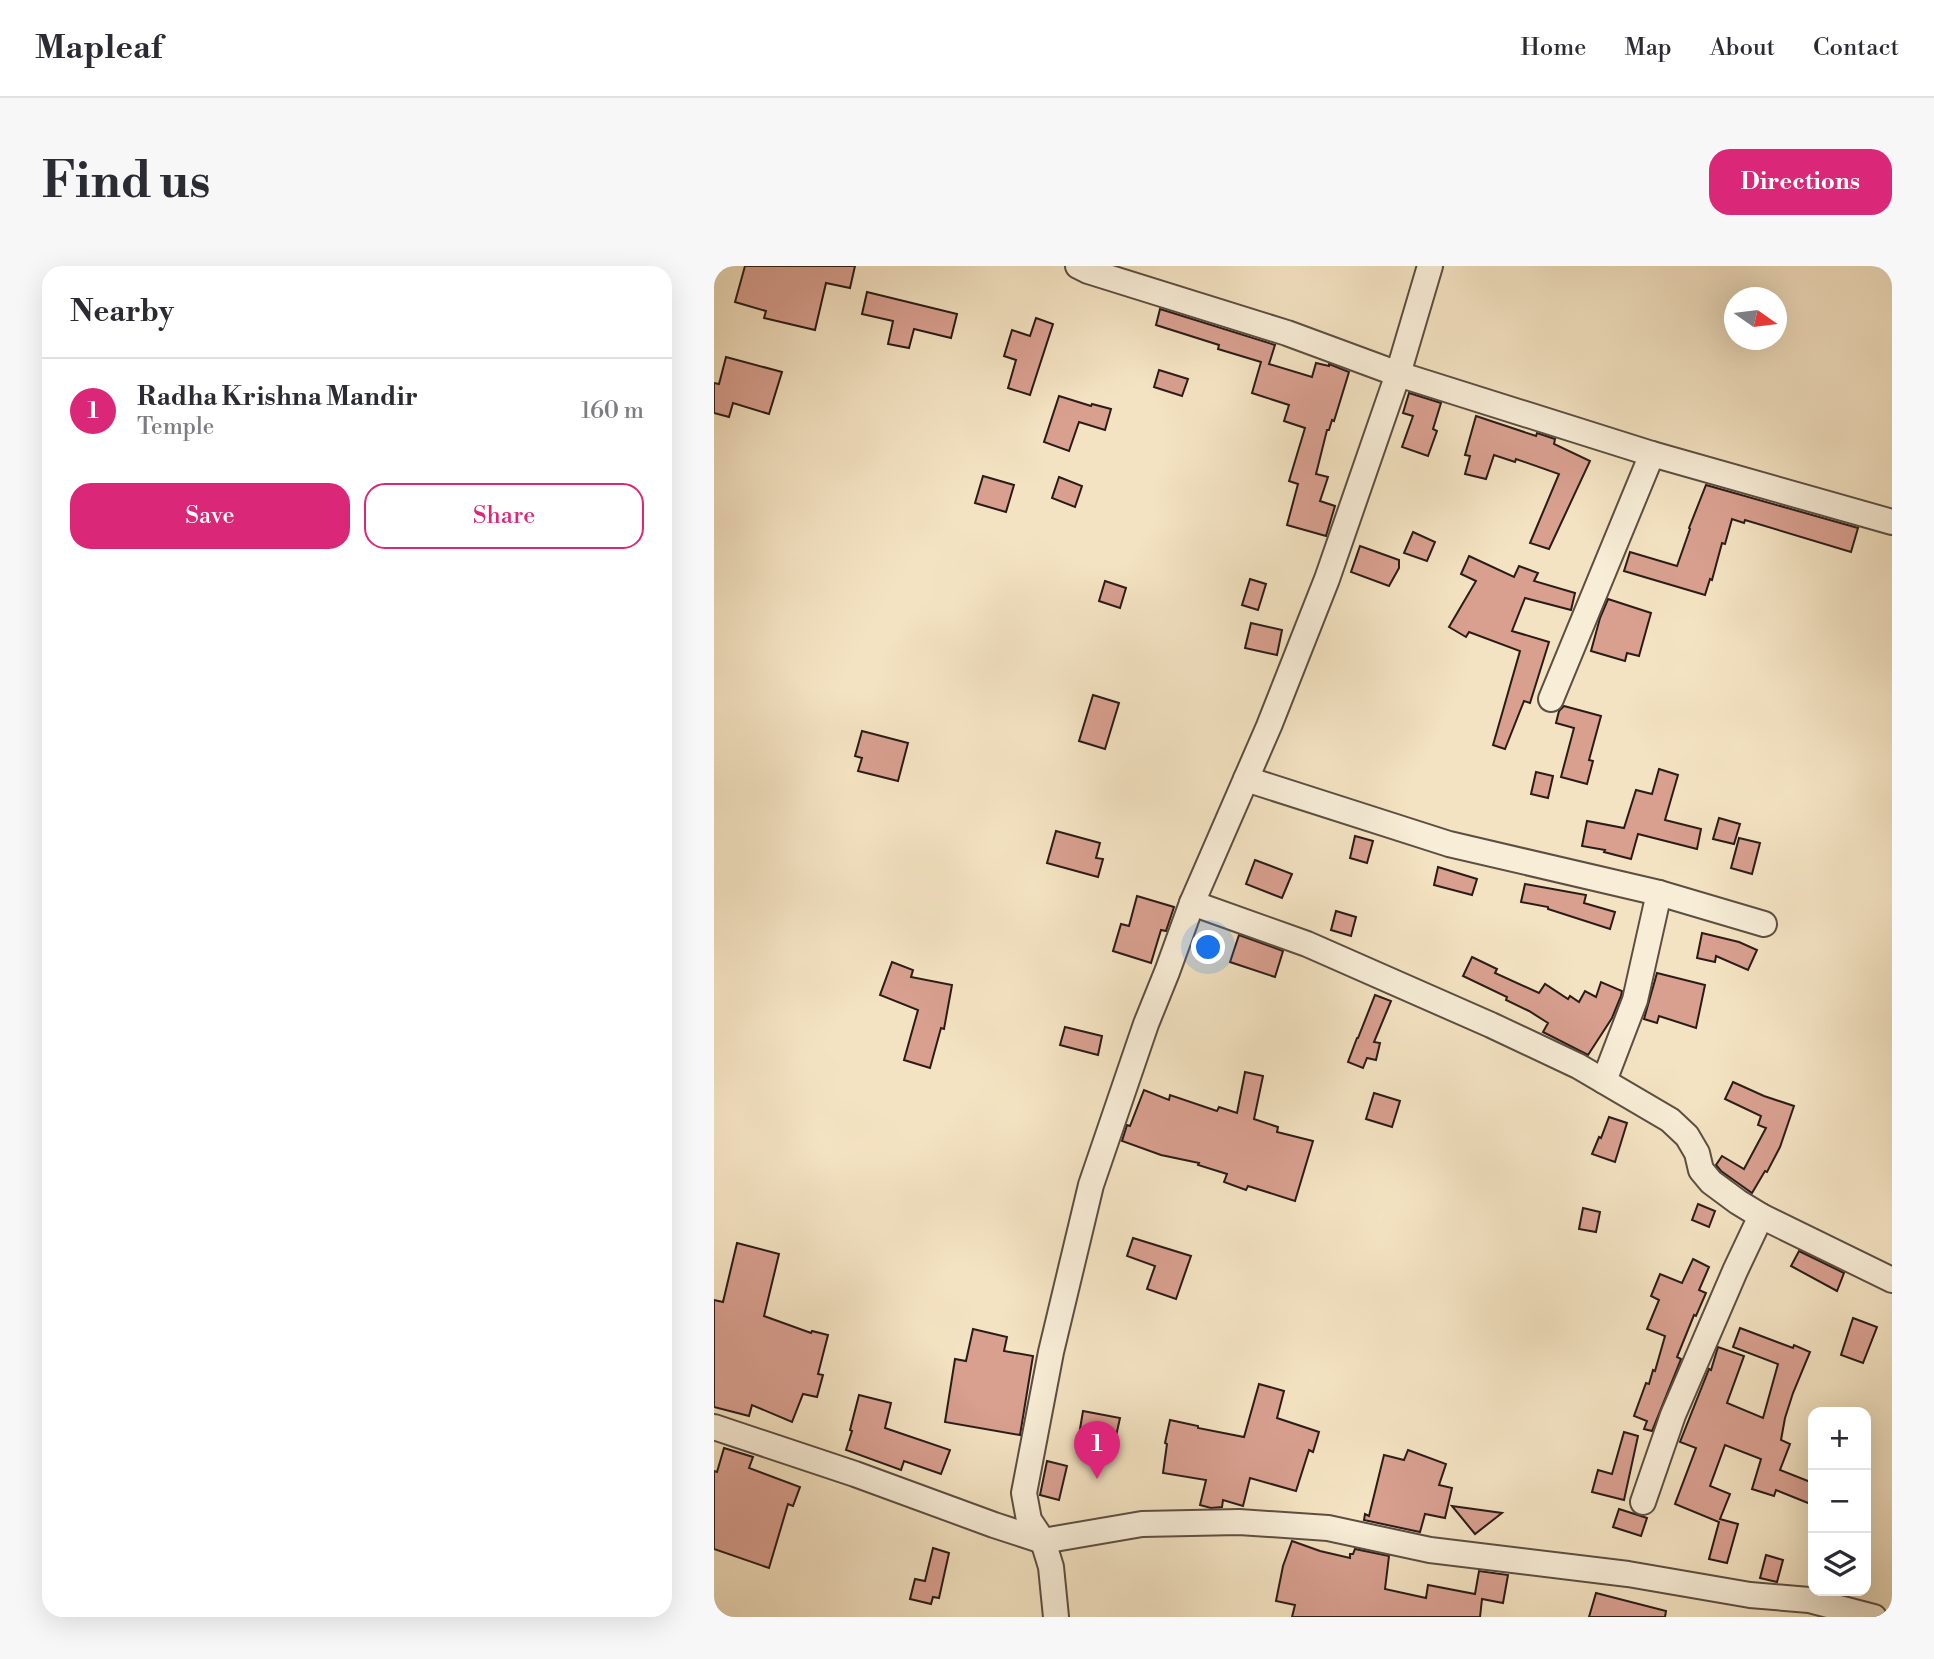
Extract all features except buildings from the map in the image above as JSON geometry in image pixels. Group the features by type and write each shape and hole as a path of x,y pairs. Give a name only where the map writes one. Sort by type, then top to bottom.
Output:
{"street":[{"path":"1078,266 1287,333 1398,374 1652,454 1892,522"},
{"path":"1056,1617 1051,1567 1043,1541 1029,1520 1024,1493 1054,1339 1091,1185 1146,1024 1192,903 1269,726 1327,579 1398,374 1430,266"},
{"path":"1551,699 1652,454"},
{"path":"1246,779 1449,844 1659,893 1764,924"},
{"path":"1604,1081 1636,1000 1659,893"},
{"path":"1192,903 1307,944 1577,1066 1670,1120 1687,1136 1697,1153 1701,1170 1711,1182 1761,1216 1892,1280"},
{"path":"1643,1502 1674,1415 1761,1216"},
{"path":"714,1427 1043,1541 1142,1524 1239,1522 1328,1528 1430,1550 1628,1574 1751,1595 1809,1600 1874,1617"}],"place":[{"name":"Radha Krishna Mandir","path":"1097,1479"}]}
